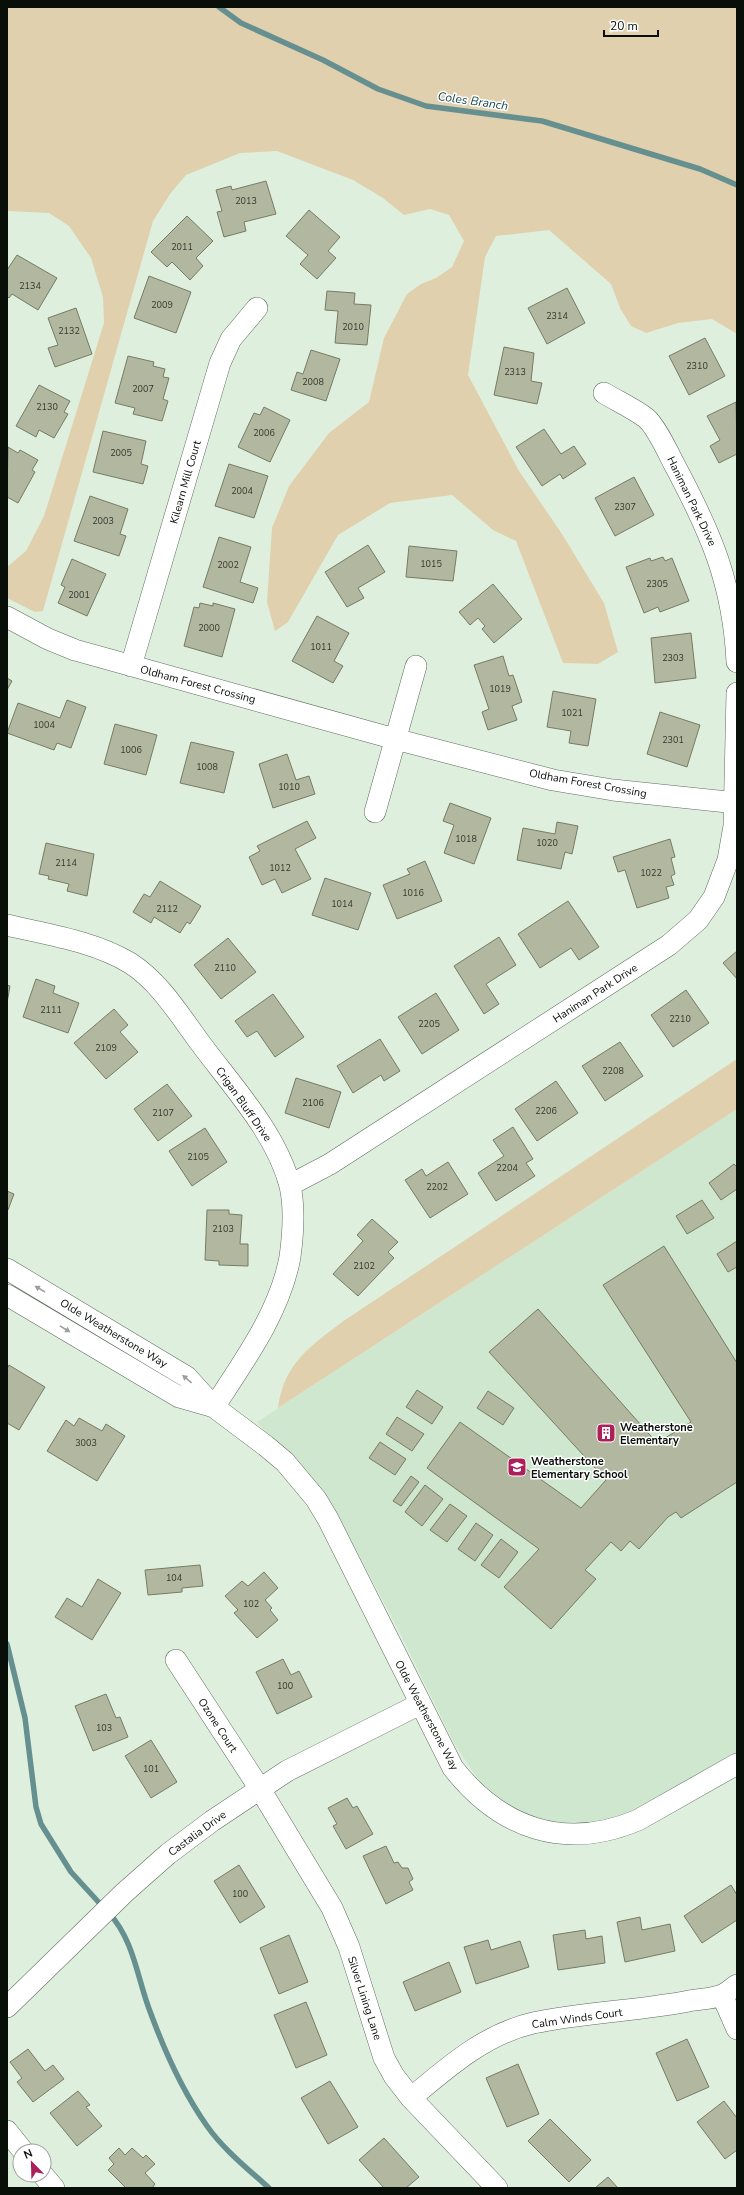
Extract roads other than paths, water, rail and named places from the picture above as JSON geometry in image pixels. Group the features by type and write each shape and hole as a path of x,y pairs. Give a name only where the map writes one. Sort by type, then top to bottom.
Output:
{"street":[{"name":"Kilearn Mill Court","path":"131,666 220,363 231,339 257,308"},
{"name":"Haniman Park Drive","path":"604,393 647,418 690,493 709,533 722,568 731,604 737,662"},
{"name":"Oldham Forest Crossing","path":"7,617 48,639 75,650 395,739 552,780 613,790 736,803"},
{"path":"375,812 416,666"},
{"name":"Haniman Park Drive","path":"290,1185 330,1164 662,949 692,925 714,897 728,860 734,826 736,803 737,693"},
{"name":"Crigan Bluff Drive","path":"7,925 91,945 132,964 147,976 168,999 255,1116 274,1147 290,1185 292,1204 290,1256 280,1294 254,1342 214,1407"},
{"name":"Olde Weatherstone Way","path":"7,1269 187,1377 214,1407 285,1462 316,1499 328,1518 420,1704 454,1768 476,1795 493,1809 511,1819 546,1831 588,1834 626,1825 737,1764"},
{"name":"Olde Weatherstone Way","path":"7,1295 178,1397 214,1407"},
{"name":"Ozone Court","path":"176,1660 260,1789"},
{"name":"Castalia Drive","path":"7,2007 124,1893 168,1854 287,1771 420,1704"},
{"name":"Silver Lining Lane","path":"260,1789 332,1908 349,1947 384,2058 394,2076 411,2098 497,2188"},
{"path":"730,1990 737,2029"},
{"name":"Calm Winds Court","path":"411,2098 452,2064 480,2045 506,2032 532,2023 561,2018 670,2005 730,1990"},
{"path":"7,2131 17,2143"}],"waterway":[{"name":"Coles Branch","path":"219,7 241,23 323,60 378,89 426,106 542,121 700,169 737,185"},
{"path":"7,1644 25,1718 36,1807 41,1824 71,1872 103,1907"},
{"path":"109,1913 125,1936 156,2028 175,2072 190,2100 220,2143 269,2188"}],"place":[{"name":"Weatherstone Elementary","path":"606,1433"},
{"name":"Weatherstone Elementary School","path":"517,1467"}]}
